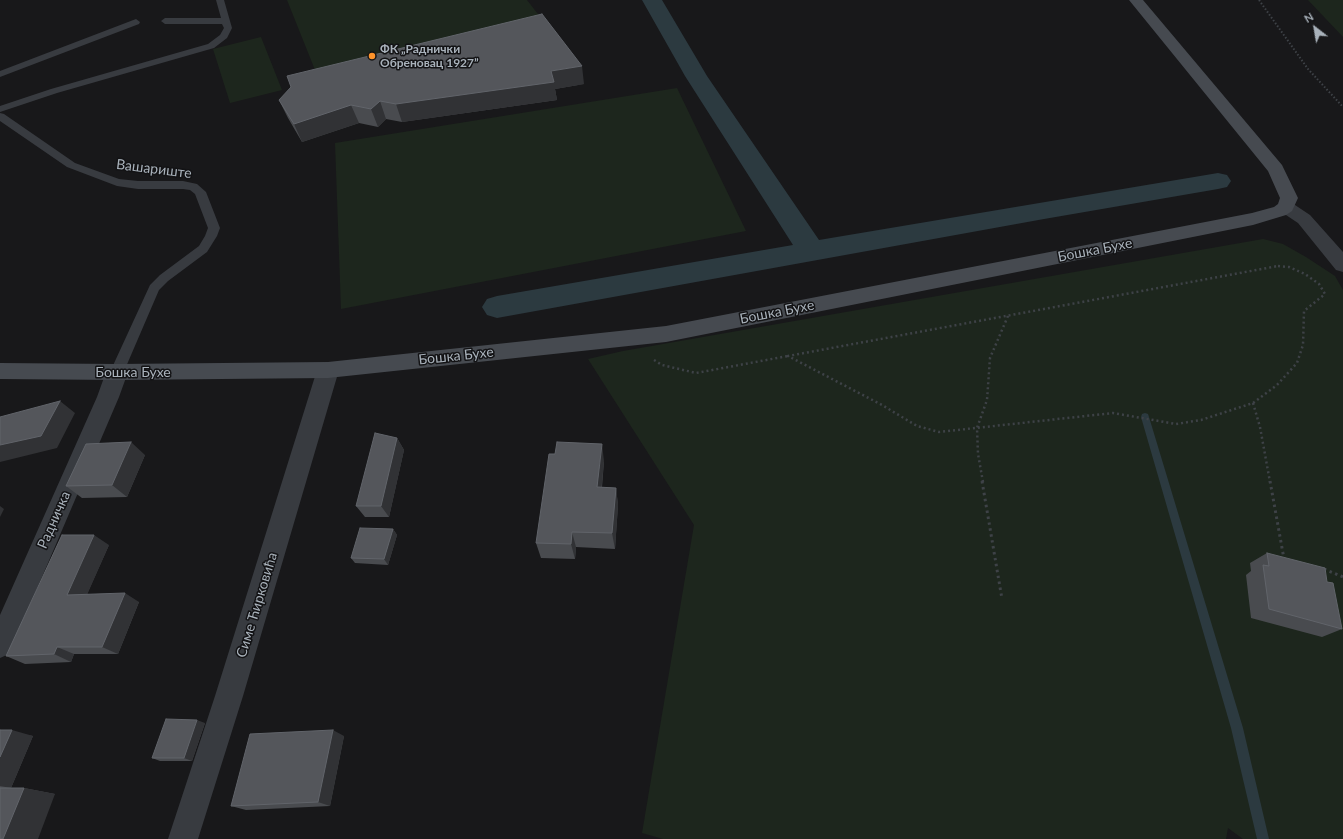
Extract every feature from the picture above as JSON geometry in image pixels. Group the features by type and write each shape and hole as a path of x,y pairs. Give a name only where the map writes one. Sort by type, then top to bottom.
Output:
{"main road":[{"path":"1136,0 1276,169 1289,198 1286,206"},
{"name":"Бошка Бухе","path":"0,371 117,372 328,370 666,334 1253,219 1280,211 1286,206"}],"street":[{"path":"1286,206 1304,219 1343,265"},
{"name":"Симе Ћирковића","path":"183,839 229,696 328,370"},
{"name":"Радничка","path":"0,645 108,397 117,372"}],"lane":[{"path":"0,109 54,91 211,46 224,36 228,28 220,0"},
{"path":"165,21 226,21"},
{"path":"0,74 46,55 136,22"},
{"name":"Вашариште","path":"0,116 71,165 117,182 138,185 183,185 193,187 200,192 214,228 211,236 203,249 164,278 154,288 117,372"}],"path":[{"path":"1259,0 1308,69 1343,107"},
{"path":"638,337 649,356 662,365 696,374 788,356 1278,266 1289,267 1305,274 1319,284 1325,294 1304,311 1303,345 1297,363 1276,385 1253,403 1201,420 1176,424 1113,413 939,432 917,426 882,405 788,356"},
{"path":"1002,599 978,454 977,428 987,400 990,358 1008,316"},
{"path":"1253,403 1260,426 1283,559 1291,561"},
{"path":"1321,568 1343,577"}],"shaded area":[{"name":"ФК „Раднички Обреновац 1927”","path":"287,0 527,0 548,27 321,85"},
{"path":"1308,0 1343,0 1343,37"},
{"path":"261,37 282,90 230,103 213,49"},
{"path":"677,88 746,231 341,309 335,143"},
{"path":"1263,239 1283,244 1306,257 1335,276 1343,290 1343,839 1243,839 1228,828 1226,839 663,839 642,833 694,525 588,359 623,351"}],"building":[{"path":"542,14 582,66 551,71 554,82 396,104 380,101 371,109 351,105 294,124 279,100 291,87 287,76"},
{"path":"60,401 41,436 0,445 0,417"},
{"path":"375,433 397,438 381,506 356,506"},
{"path":"131,442 112,485 66,486 86,444"},
{"path":"557,442 602,444 597,487 616,488 612,533 572,532 571,544 536,543 549,454 555,454"},
{"path":"360,528 393,529 384,559 351,558"},
{"path":"62,535 94,535 67,595 125,593 102,647 57,647 54,654 6,656"},
{"path":"1267,553 1325,568 1327,582 1333,583 1342,629 1269,609 1263,565 1269,566"},
{"path":"166,719 197,720 184,758 152,758"},
{"path":"0,730 12,730 0,757"},
{"path":"333,730 318,802 231,806 250,734"},
{"path":"0,788 24,788 3,839 0,839"}],"waterway":[{"path":"652,0 696,76 812,251"},
{"path":"497,307 1044,210 1218,181"},
{"path":"1145,417 1237,728 1263,839"}],"place":[{"name":"ФК „Раднички Обреновац 1927”","path":"372,56"}]}
